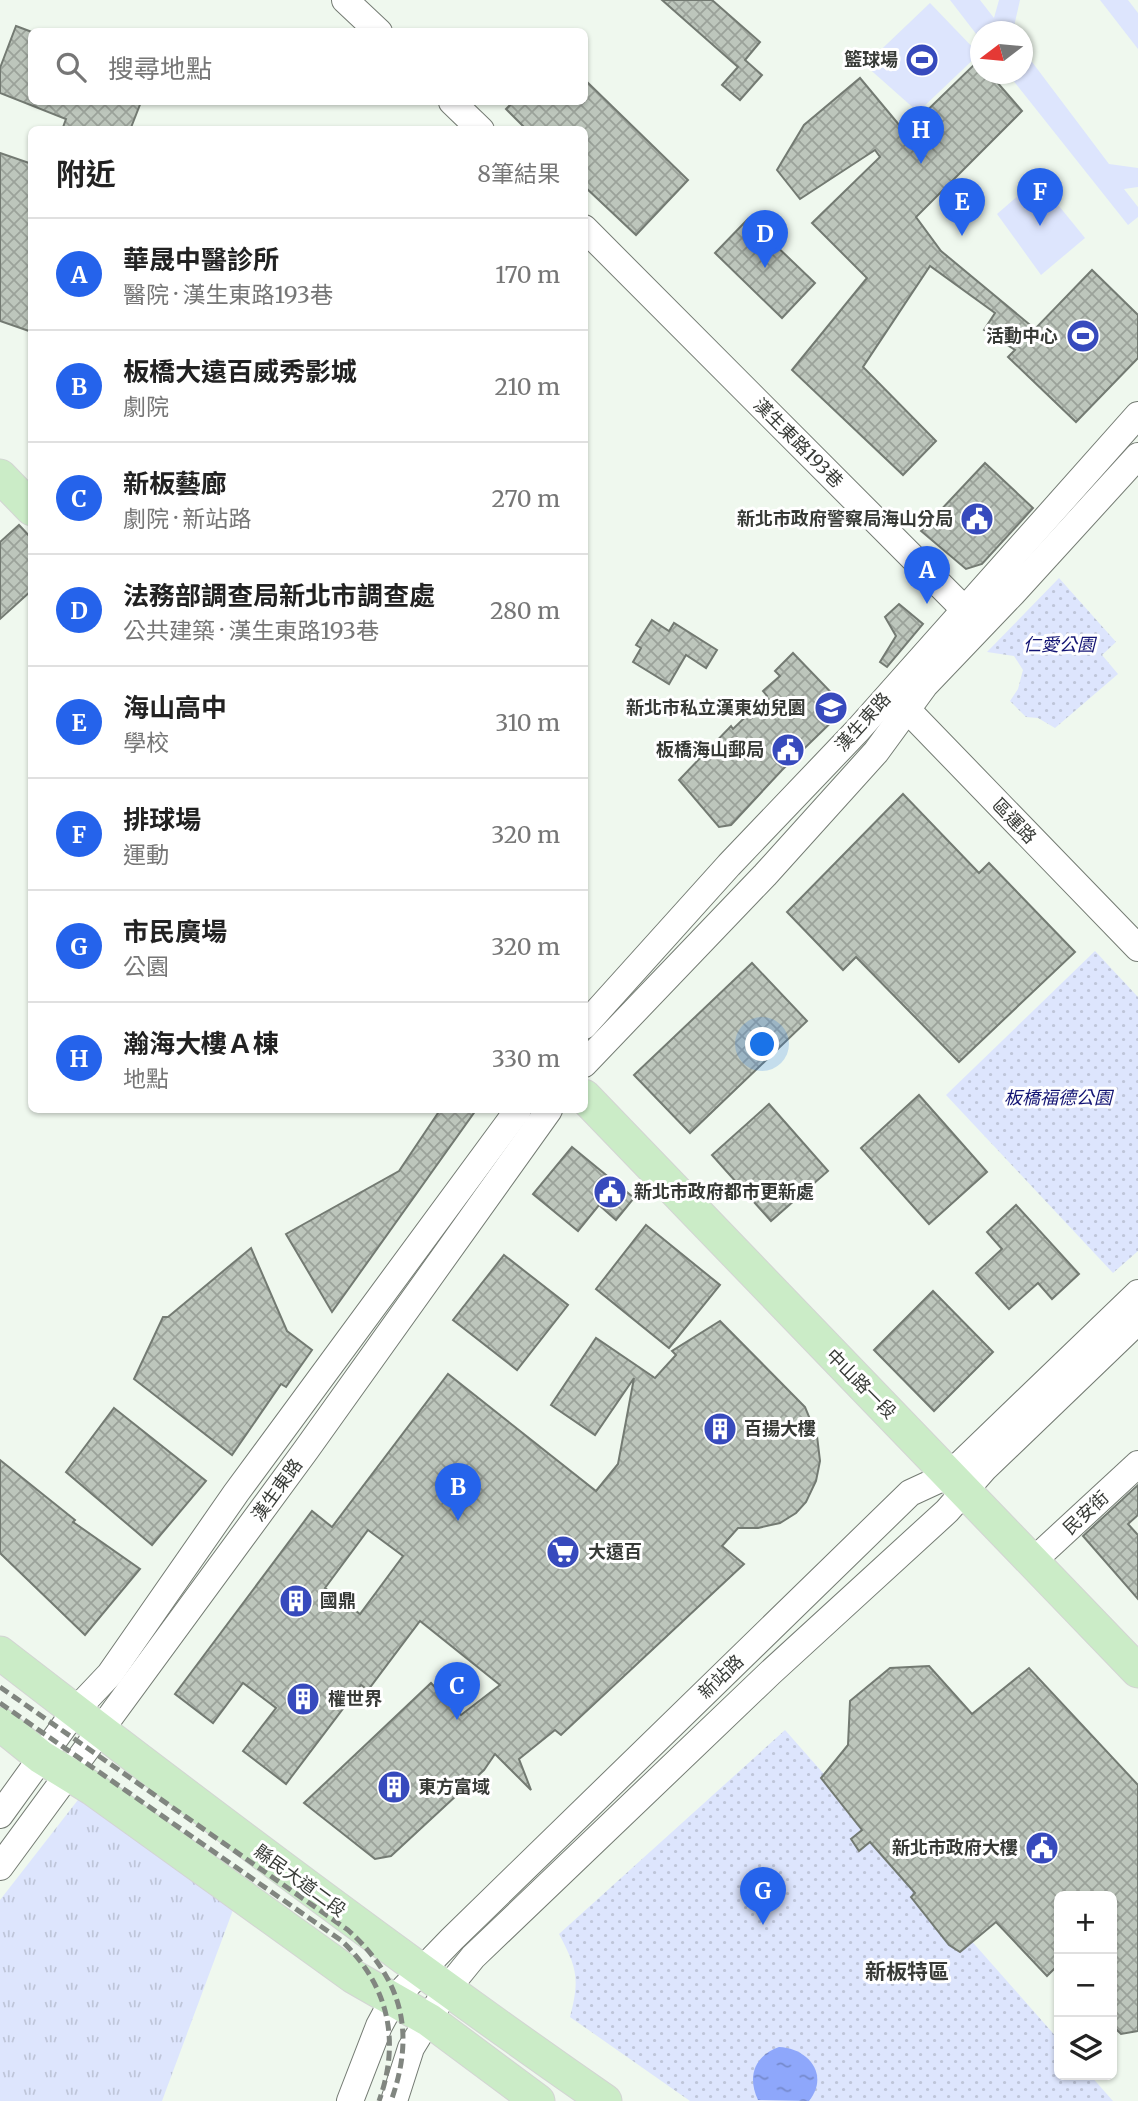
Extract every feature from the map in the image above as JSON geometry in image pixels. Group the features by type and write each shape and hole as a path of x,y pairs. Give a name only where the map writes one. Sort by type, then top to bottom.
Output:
{"main road":[{"path":"0,476 28,505"},
{"name":"中山路一段","path":"588,1100 1033,1562 1133,1655"},
{"name":"縣民大道二段","path":"0,1653 87,1722 435,1980 605,2101"},
{"path":"0,1724 54,1766 93,1789 354,1977 410,2009 538,2101"}],"street":[{"path":"345,0 375,28"},
{"path":"455,105 477,126"},
{"name":"漢生東路193巷","path":"588,232 974,617"},
{"name":"漢生東路","path":"588,1022 899,701 925,685 974,617 1138,415"},
{"name":"漢生東路","path":"974,617 1138,456"},
{"name":"漢生東路","path":"588,1060 765,875 876,752 899,701"},
{"name":"區運路","path":"899,701 1138,948"},
{"name":"漢生東路","path":"87,1722 110,1674 274,1440 516,1113"},
{"name":"漢生東路","path":"0,1867 54,1766 306,1450 547,1113"},
{"name":"新站路","path":"394,2101 411,2048 410,2009 435,1980 473,1957 538,1895 958,1483 1138,1293"},
{"name":"新站路","path":"350,2101 379,2026 410,2009 435,1980 910,1493 958,1483 984,1469 1138,1321"},
{"name":"民安街","path":"1033,1562 1138,1464"},
{"path":"0,1636 41,1685"},
{"name":"漢生東路","path":"0,1815 54,1766"},
{"path":"370,2101 393,2035 410,2009"}],"green space":[{"path":"950,0 980,0 994,18 999,0 1020,0 1015,21 970,21 970,26"},
{"path":"1100,0 1128,0 1138,13 1138,49"},
{"name":"籃球場","path":"930,3 970,45 970,63 918,112 865,65"},
{"path":"1033,63 1109,164 1138,168 1138,187 1124,189 1138,207 1138,217 1128,225 1016,84 1033,84"},
{"path":"1037,179 1085,238 1041,275 997,214"},
{"name":"仁愛公園","path":"1059,578 1116,642 1102,655 1118,674 1055,728 1038,718 1026,717 1010,701 1018,689 1023,670 1014,656 987,652"},
{"name":"板橋福德公園","path":"1095,951 1138,997 1138,1251 1113,1273 946,1095"},
{"path":"785,1730 1054,2034 1054,2080 1094,2080 1113,2101 690,2101 570,2017 575,1974 559,1934"},
{"path":"81,1796 233,1910 162,2101 0,2101 0,1900"}],"water":[{"path":"779,2047 799,2052 813,2065 817,2082 809,2101 758,2100 753,2083 755,2068 764,2056"}],"building":[{"path":"662,0 712,0 760,42 745,60 762,75 740,100 722,85 738,67"},
{"path":"16,26 28,30 28,104 0,93 0,68"},
{"path":"970,69 970,84 999,84 1022,111 916,217 941,251 1035,329 1092,270 1138,315 1138,358 1076,422 1008,357 1015,350 984,330 995,313 930,266 863,367 936,441 903,475 792,370 867,278 812,223 880,157 875,150 800,199 777,170 804,125 860,78 905,132"},
{"path":"588,83 688,180 636,235 588,190 588,126 523,126 506,109 510,105 588,105"},
{"path":"30,105 140,105 132,126 63,126 66,119"},
{"path":"0,153 28,163 28,331 0,321"},
{"path":"748,219 815,283 782,318 715,253"},
{"name":"新北市政府警察局海山分局","path":"985,463 1033,508 982,564 966,569 921,531"},
{"path":"19,525 28,535 28,594 0,619 0,542"},
{"path":"899,604 923,624 887,667 880,662 896,636 885,617"},
{"path":"652,620 669,631 674,623 717,650 706,668 686,655 669,684 633,662 641,648 636,645"},
{"path":"793,653 846,708 782,770 731,825 719,827 679,780 731,726 733,729 767,696 763,691 780,676 775,671"},
{"path":"903,794 979,873 989,863 1075,952 959,1062 856,957 843,970 787,912"},
{"path":"752,963 807,1021 690,1133 634,1075"},
{"path":"919,1095 987,1172 929,1224 861,1148"},
{"path":"769,1104 828,1171 771,1221 712,1155"},
{"path":"438,1113 474,1113 332,1312 286,1234 399,1171"},
{"path":"572,1147 634,1198 616,1220 599,1205 578,1231 533,1194"},
{"path":"1016,1205 1079,1274 1052,1299 1038,1283 1009,1309 976,1273 1002,1249 987,1232"},
{"path":"646,1225 720,1285 669,1348 596,1289"},
{"path":"251,1248 287,1331 312,1350 286,1387 281,1384 232,1455 134,1379 163,1317 168,1317"},
{"path":"504,1255 568,1305 517,1370 453,1320"},
{"path":"933,1291 993,1352 934,1411 874,1350"},
{"path":"720,1321 805,1407 817,1436 820,1461 816,1481 806,1502 796,1513 780,1523 758,1528 738,1528 722,1546 744,1564 561,1735 555,1730 519,1759 531,1790 495,1754 484,1770 391,1856 375,1859 304,1803 431,1683 461,1715 500,1685 420,1621 368,1690 361,1685 286,1784 243,1751 276,1708 243,1683 213,1723 175,1694 312,1511 332,1527 448,1374 596,1491 618,1464 634,1378 595,1435 551,1405 596,1338 655,1378 676,1355 672,1351","holes":["368,1530 403,1556 360,1614 325,1588"]},
{"path":"114,1408 206,1481 152,1545 66,1472"},
{"path":"0,1460 75,1520 73,1522 140,1569 85,1635 0,1553"},
{"path":"1138,1485 1138,1515 1128,1524 1138,1535 1138,1599 1083,1536"},
{"name":"新北市政府大樓","path":"929,1666 972,1714 1029,1668 1138,1785 1138,2031 1121,2034 1117,2030 1117,1891 1054,1891 1054,1969 1047,1976 996,1922 960,1952 949,1945 911,1897 915,1893 870,1842 859,1851 851,1839 862,1830 821,1778 848,1745 850,1701 890,1668"}],"railway":[{"path":"0,1687 348,1930 366,1949 392,1987 403,2029 399,2076 391,2101"},
{"path":"0,1703 342,1941 370,1976 386,2015 389,2056 379,2101"}],"place":[{"name":"籃球場","path":"922,60"},
{"name":"瀚海大樓Ａ棟","path":"921,164"},
{"name":"排球場","path":"1040,226"},
{"name":"海山高中","path":"962,236"},
{"name":"法務部調查局新北市調查處","path":"765,268"},
{"name":"活動中心","path":"1083,336"},
{"name":"新北市政府警察局海山分局","path":"977,519"},
{"name":"華晟中醫診所","path":"927,604"},
{"name":"新北市私立漢東幼兒園","path":"831,708"},
{"name":"板橋海山郵局","path":"788,750"},
{"name":"新北市政府都市更新處","path":"610,1192"},
{"name":"百揚大樓","path":"720,1429"},
{"name":"板橋大遠百威秀影城","path":"458,1521"},
{"name":"大遠百","path":"563,1552"},
{"name":"國鼎","path":"296,1601"},
{"name":"權世界","path":"303,1699"},
{"name":"新板藝廊","path":"457,1720"},
{"name":"東方富域","path":"394,1787"},
{"name":"新北市政府大樓","path":"1042,1848"},
{"name":"市民廣場","path":"763,1925"}],"district":[{"name":"新板特區","path":"907,1972"}]}
